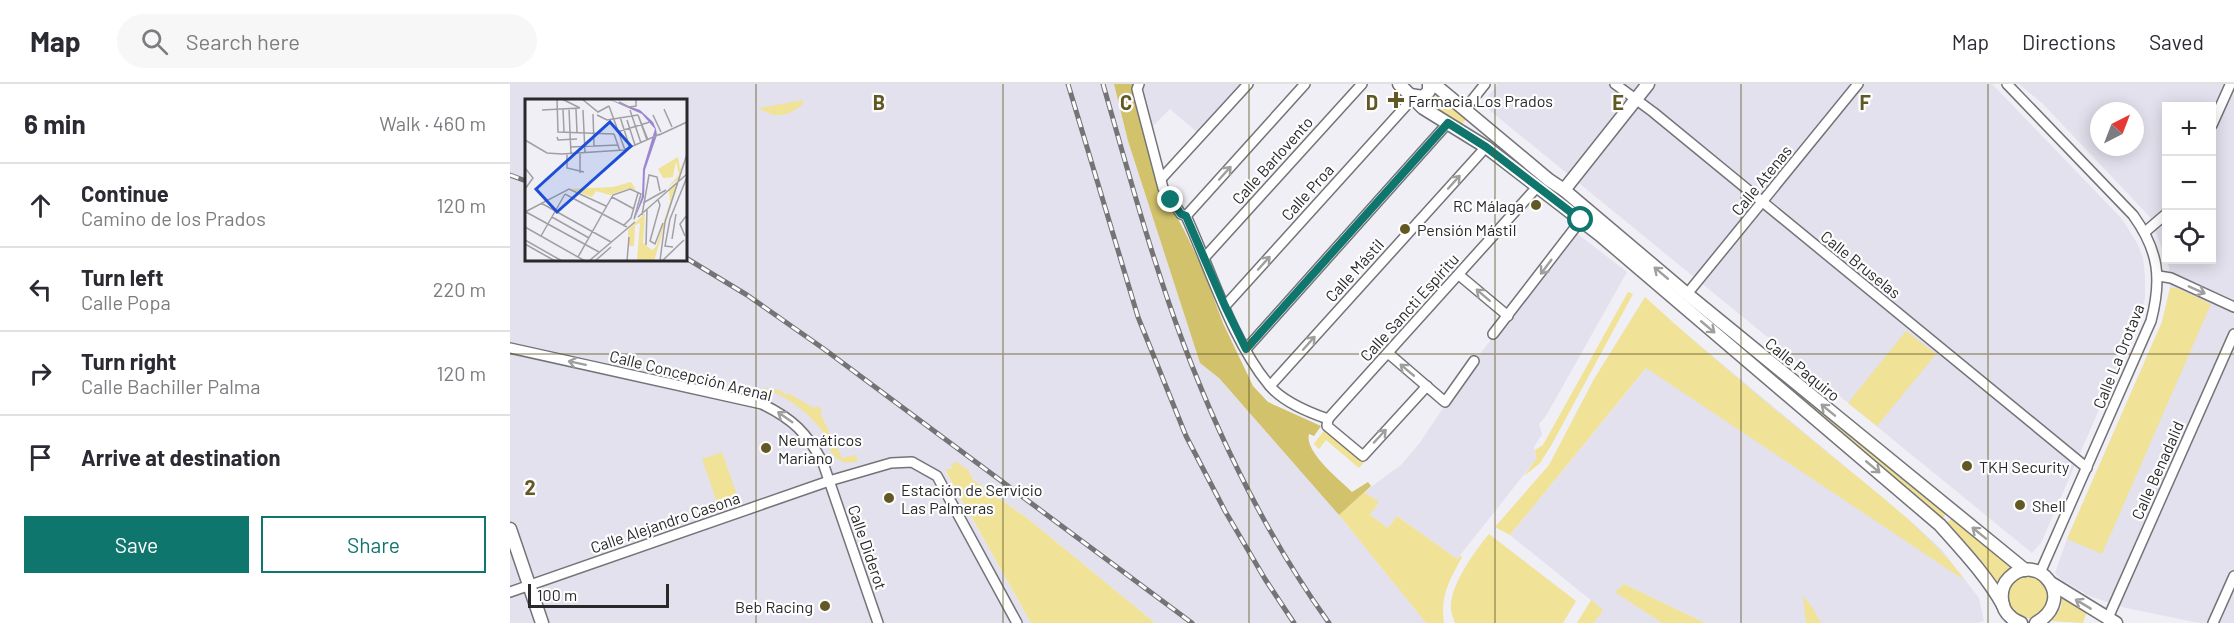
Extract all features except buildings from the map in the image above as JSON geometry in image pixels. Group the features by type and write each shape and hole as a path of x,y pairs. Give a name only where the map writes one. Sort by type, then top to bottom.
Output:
{"main road":[{"name":"Calle Paquiro","path":"1399,84 1423,108 1486,147 1581,220 1940,525 1982,574 2007,614 2021,623"},
{"path":"1411,96 1422,97 1429,91 1429,84"},
{"name":"Calle Paquiro","path":"1434,84 2025,570"},
{"path":"1564,190 1648,84"},
{"path":"1538,188 1564,190"},
{"path":"1564,190 1569,211"},
{"path":"510,529 542,623"},
{"path":"2003,605 2001,597 2008,579 2015,573 2025,570 2040,573 2051,584 2112,620"},
{"path":"2036,623 2047,617 2054,607 2055,595 2051,584"}],"street":[{"path":"1161,179 1248,84"},
{"path":"1186,216 1305,84"},
{"name":"Calle Barlovento","path":"1205,257 1362,84"},
{"path":"1465,109 1485,84"},
{"name":"Calle Bruselas","path":"1616,84 2087,468"},
{"name":"Calle Atenas","path":"1687,294 1858,84"},
{"name":"Calle La Orotava","path":"2007,84 2133,215 2145,232 2158,276 2157,300 2151,321 2040,573"},
{"path":"2216,114 2229,84 2234,86"},
{"path":"1138,86 1163,188 1181,214 1186,216 1246,349 1270,386 1306,411 1328,419 1327,426 1363,456 1427,386"},
{"name":"Calle Proa","path":"1225,306 1411,96"},
{"path":"1246,349 1448,123"},
{"name":"Calle Mástil","path":"1270,386 1486,147"},
{"name":"Calle Sancti Espíritu","path":"1328,419 1538,188"},
{"path":"2145,232 2162,217"},
{"path":"1493,334 1581,220"},
{"path":"1459,274 1508,316"},
{"path":"2158,276 2171,278 2234,307"},
{"name":"Calle Benadalid","path":"2112,620 2234,334"},
{"name":"Calle Concepción Arenal","path":"510,348 762,404 783,414 801,429 813,445 829,481"},
{"path":"1388,353 1445,402 1474,361"},
{"name":"Calle Alejandro Casona","path":"510,592 829,481 891,463 912,462 936,476 1017,623"},
{"name":"Calle Diderot","path":"829,481 878,623"},
{"path":"2213,623 2234,576"}],"shaded area":[{"path":"510,84 1114,84 1128,141 1200,363 1219,378 1339,515 1426,623 1155,623 1027,518 973,480 969,471 954,468 945,471 1031,623 510,623"},
{"path":"1114,84 1133,84 1161,188 1202,267 1223,323 1253,386 1268,402 1321,426 1314,436 1309,434 1312,449 1324,465 1352,492 1368,482 1371,486 1339,515 1219,378 1200,363 1128,141"},
{"path":"1146,84 1241,84 1198,133 1170,109 1152,127 1142,90"},
{"path":"1498,84 1992,84 2122,219 2137,243 2143,258 2145,276 2145,298 2141,313 2041,543 2032,553 1482,104"},
{"path":"2019,84 2234,84 2234,623 2199,623 2126,608 2089,596 2059,578 2055,573 2067,539 2162,322 2170,288 2168,264 2216,264 2216,102 2162,102 2162,248 2150,217 2092,156 2144,156 2144,102 2090,102 2090,154 2042,103"},
{"path":"1435,92 1467,118 1462,124 1425,103 1433,97"},
{"path":"803,100 803,104 798,108 782,115 771,114 759,108"},
{"path":"1575,232 1627,272 1546,416 1539,424 1542,434 1534,447 1536,459 1457,559 1397,516 1388,528 1370,515 1378,502 1364,492 1401,465 1419,444 1476,359"},
{"path":"2170,288 2177,288 2211,304 2102,554 2067,539 2162,322"},
{"path":"1628,292 1633,294 1552,444 1540,463 1524,476 1536,459 1535,450 1543,445"},
{"path":"1645,297 1733,374 1896,509 1947,558 1962,576 1961,578 1646,368 1510,535 1495,527 1549,465 1594,379"},
{"path":"1679,328 1913,523 1941,549 1979,598 1984,621 1977,623 1705,623 1624,584 1616,592 1662,623 1594,623 1603,610 1510,535"},
{"path":"1906,331 1936,354 1877,426 1848,403"},
{"path":"1787,383 1946,514 1941,520 1783,388"},
{"path":"761,387 779,390 787,395 788,393 814,408 818,406 842,458 856,455 858,461 847,463 839,460 827,444 830,441 808,415 792,402"},
{"path":"1325,429 1364,462 1359,468 1326,440 1319,449 1314,444"},
{"path":"722,452 738,498 718,505 702,459"},
{"path":"957,462 969,471 973,480 1027,518 1155,623 1031,623 945,470 953,468 951,464"},
{"path":"1364,492 1379,502 1370,515 1388,528 1397,516 1457,559 1462,557 1445,597 1444,623 1426,623 1339,515"},
{"path":"1952,518 2015,566 2005,572 1996,585 1945,525"},
{"path":"1489,534 1576,601 1563,623 1455,623 1451,609 1454,590 1470,559"},
{"path":"2028,576 2043,582 2049,597 2043,612 2028,618 2013,612 2007,597 2013,582"},
{"path":"1624,584 1705,623 1662,623 1615,592"},
{"path":"1803,596 1812,607 1821,623 1806,623"},
{"path":"2062,598 2087,611 2083,623 2052,621 2061,608"},
{"path":"1591,600 1603,610 1594,623 1577,623"}],"railway":[{"path":"1068,84 1138,317 1186,436 1225,511 1294,623"},
{"path":"1103,84 1151,248 1198,382 1230,454 1266,524 1329,623"},
{"path":"510,175 525,181"},
{"path":"687,259 747,295 824,349 1192,623"}],"place":[{"name":"Farmacia Los Prados","path":"1396,100"},
{"name":"RC Málaga","path":"1536,205"},
{"name":"Pensión Mástil","path":"1405,229"},
{"name":"Neumáticos Mariano","path":"766,448"},
{"name":"TKH Security","path":"1967,466"},
{"name":"Estación de Servicio Las Palmeras","path":"889,498"},
{"name":"Shell","path":"2020,505"},
{"name":"Beb Racing","path":"825,606"}],"route":[{"path":"1171,200 1181,214 1186,216 1246,349 1448,123 1486,147 1581,220"}]}
